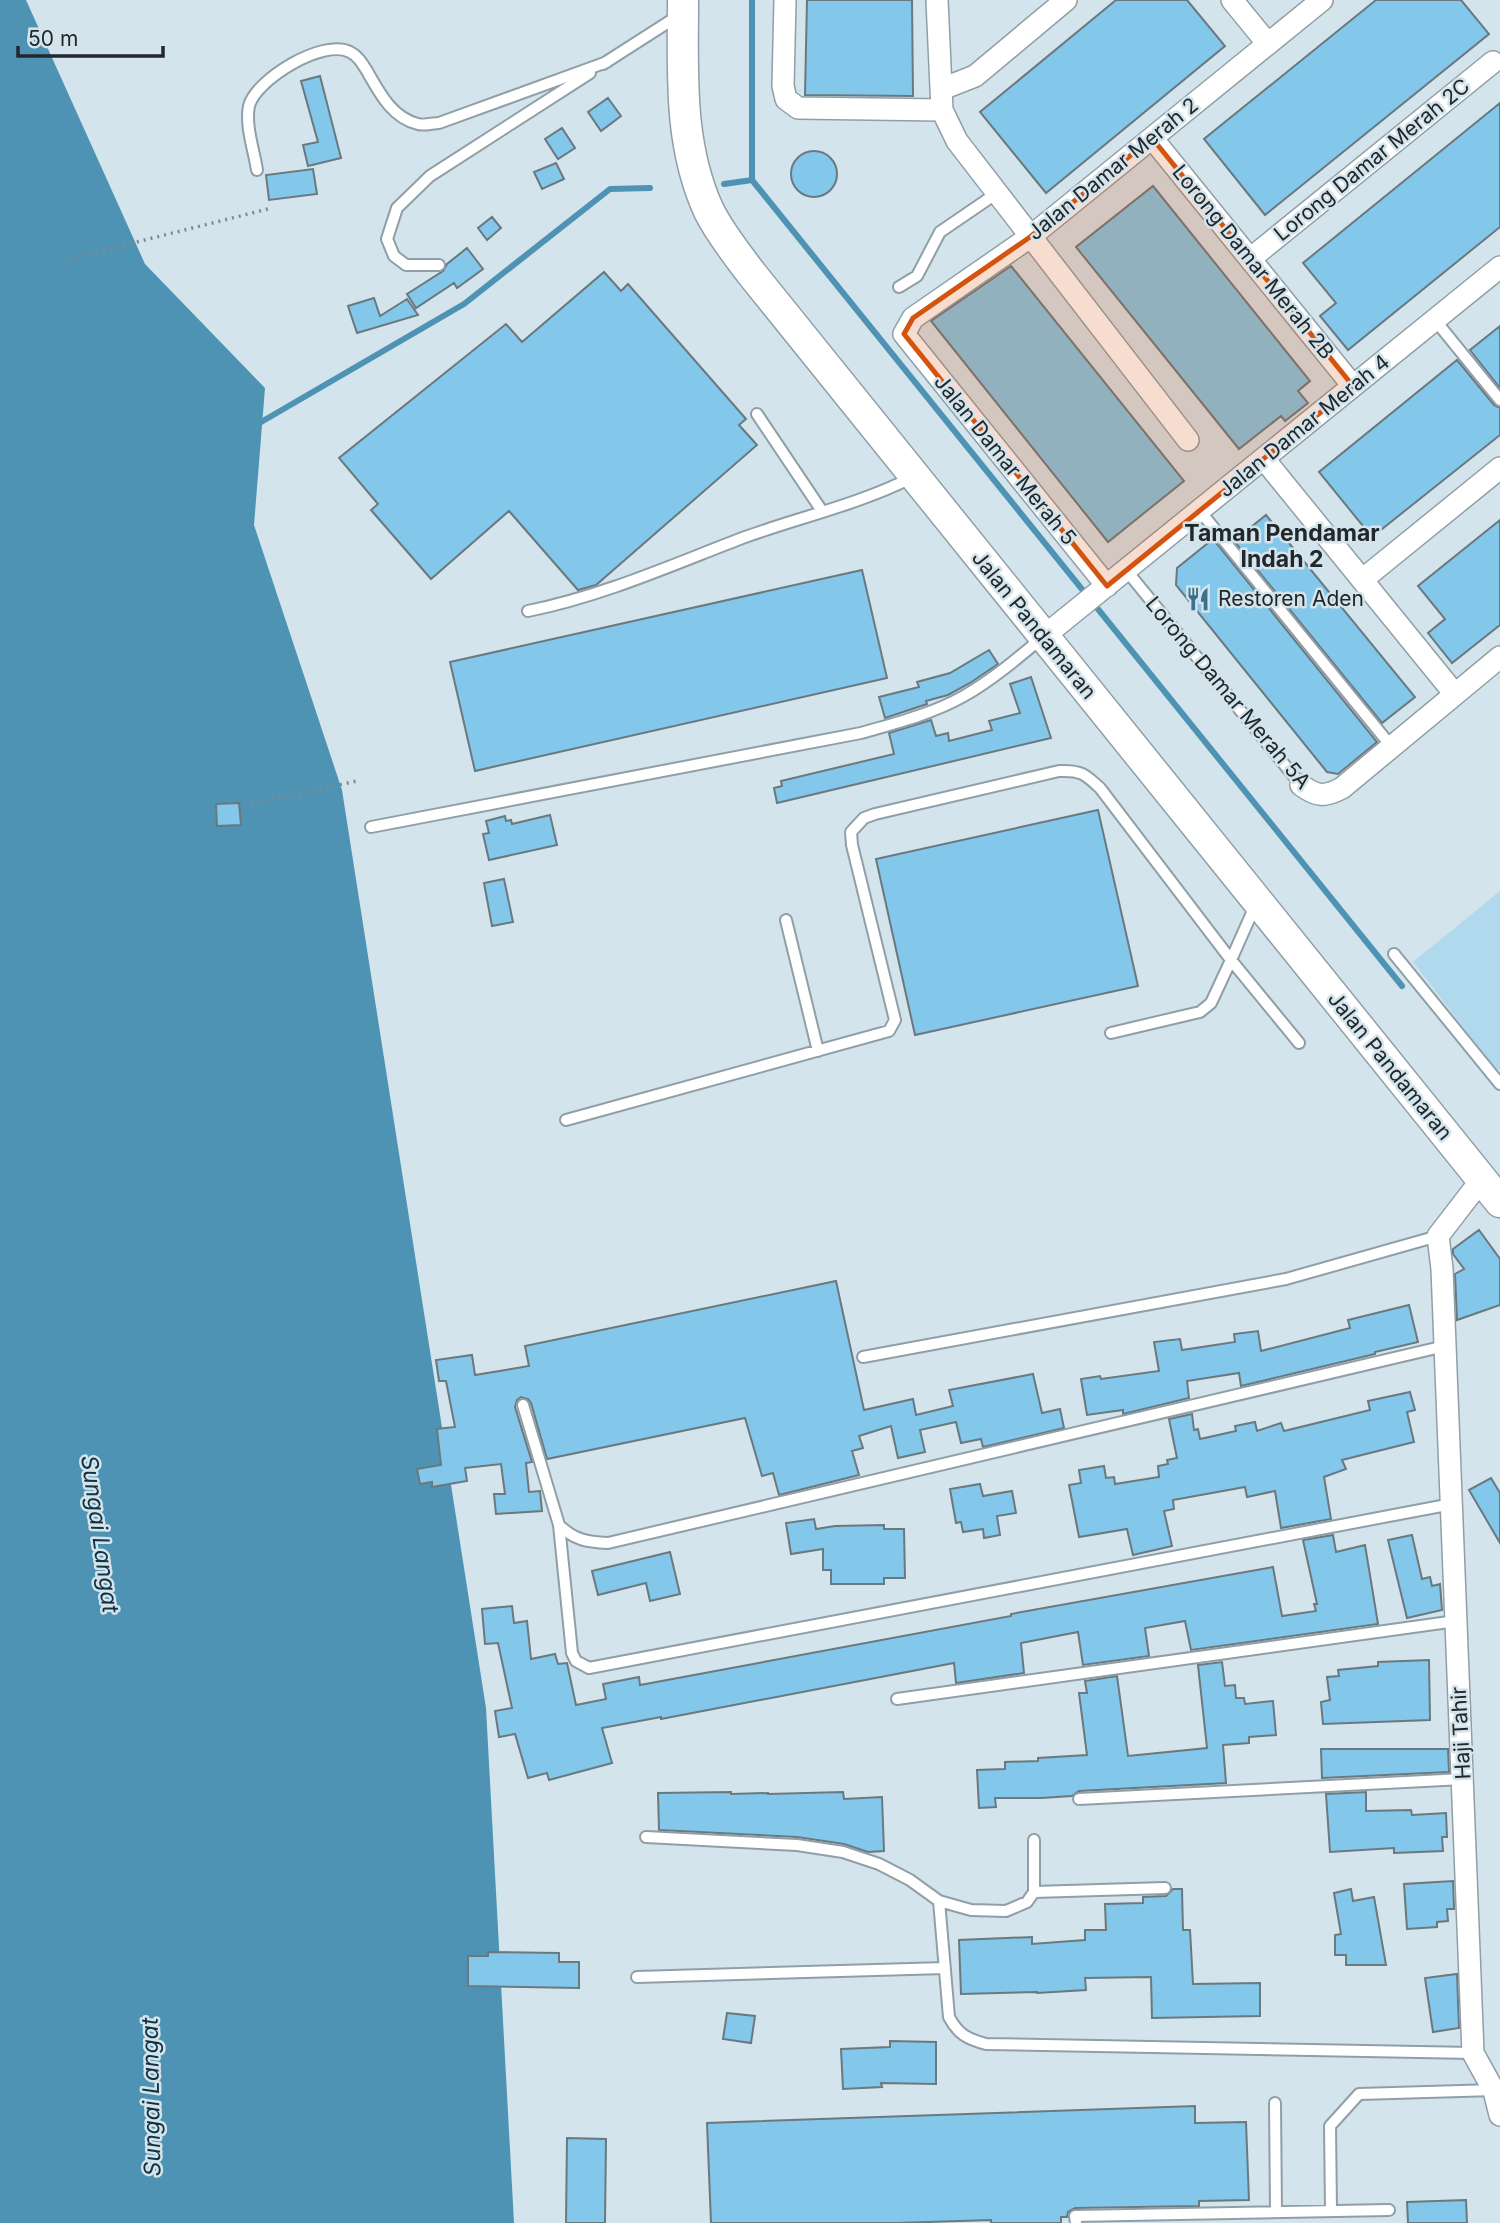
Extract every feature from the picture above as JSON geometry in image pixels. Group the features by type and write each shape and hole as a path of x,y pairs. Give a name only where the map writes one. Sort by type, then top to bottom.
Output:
{"main road":[{"name":"Jalan Pandamaran","path":"683,6 684,117 698,184 710,212 751,273 1491,1190"}],"street":[{"path":"785,0 783,86 786,99 798,108 942,100 1066,0"},
{"path":"937,0 942,100 957,141 1188,440"},
{"path":"1232,0 1268,44"},
{"name":"Jalan Damar Merah 2","path":"904,334 913,318 1030,237 1322,0"},
{"name":"Lorong Damar Merah 2C","path":"1250,258 1493,61"},
{"name":"Lorong Damar Merah 2B","path":"1152,138 1353,386"},
{"name":"Jalan Damar Merah 4","path":"1043,637 1500,267"},
{"name":"Jalan Damar Merah 5","path":"904,334 1095,596"},
{"path":"1264,459 1454,693"},
{"path":"1362,580 1500,468"},
{"name":"Lorong Damar Merah 5A","path":"1301,785 1314,795 1327,795 1342,788 1500,657"},
{"path":"1438,1236 1491,1190"},
{"name":"Haji Tahir","path":"1438,1236 1442,1269 1473,2053 1497,2089 1500,2115"}],"lane":[{"path":"439,265 406,265 394,256 387,239 397,208 430,176 607,62 683,6"},
{"path":"257,170 248,123 249,106 257,89 320,50 341,48 353,53 360,59 387,105 418,125 439,122 607,62"},
{"path":"899,287 917,276 940,232 997,194"},
{"path":"1435,320 1500,400"},
{"path":"757,414 822,511"},
{"path":"528,611 571,602 884,491 914,476"},
{"path":"1200,511 1391,746"},
{"name":"Lorong Damar Merah 5A","path":"1126,570 1301,785"},
{"path":"370,827 861,733 918,717 963,697 1043,637"},
{"path":"566,1120 889,1031 895,1020 852,845 851,832 855,824 874,814 1059,771 1076,770 1100,788 1231,960 1299,1043"},
{"path":"1111,1033 1200,1012 1212,1003 1257,903"},
{"path":"786,920 818,1051"},
{"path":"1394,954 1500,1084"},
{"path":"863,1357 1286,1279 1438,1236"},
{"path":"559,1525 570,1536 586,1542 608,1543 1445,1346"},
{"path":"523,1405 559,1525 572,1653 576,1661 589,1668 1452,1504"},
{"path":"897,1699 1456,1621"},
{"path":"1079,1799 1463,1779"},
{"path":"646,1837 797,1845 843,1852 879,1864 910,1880 939,1901 971,1910 1006,1911 1027,1902 1034,1892 1034,1840"},
{"path":"1034,1892 1165,1888"},
{"path":"939,1901 949,2017 956,2030 967,2039 986,2044 1473,2053"},
{"path":"637,1978 945,1968"},
{"path":"1331,2210 1330,2126 1359,2094 1497,2089"},
{"path":"1275,2103 1276,2212"},
{"path":"1076,2223 1075,2216 1389,2210"}],"path":[{"path":"69,259 268,209"},
{"path":"244,806 357,781"}],"highlighted area":[{"path":"1152,138 1353,386 1107,586 904,334 913,318 1030,237"}],"shaded area":[{"path":"1500,891 1500,1069 1497,1071 1413,962"}],"water":[{"name":"Sungai Langat","path":"0,0 26,0 145,264 265,388 254,525 342,790 486,1708 514,2223 0,2223"}],"building":[{"path":"807,0 912,0 913,96 805,95"},
{"path":"1116,0 1187,0 1225,46 1046,193 980,112"},
{"path":"1376,0 1461,0 1489,34 1265,215 1204,139"},
{"path":"320,76 341,158 308,166 303,145 318,142 301,81"},
{"path":"608,98 621,116 601,131 588,112"},
{"path":"1500,103 1500,227 1348,350 1320,316 1336,303 1303,263"},
{"path":"562,128 575,148 558,159 545,139"},
{"path":"814,151 830,158 837,174 830,190 814,197 798,190 791,174 798,158"},
{"path":"556,163 564,179 542,189 534,172"},
{"path":"313,169 317,194 269,200 266,175"},
{"path":"1153,186 1310,381 1298,391 1308,403 1285,421 1281,416 1239,449 1076,247"},
{"path":"492,217 501,228 487,240 478,228"},
{"path":"467,248 483,269 457,288 454,283 416,308 407,294 443,271 447,264"},
{"path":"1011,266 1184,481 1108,542 931,321"},
{"path":"604,272 621,291 628,284 746,419 739,425 757,445 596,585 578,590 509,511 431,579 371,510 378,504 339,458 506,324 522,342"},
{"path":"374,298 380,316 407,299 418,315 357,333 348,306"},
{"path":"1500,326 1500,388 1470,350"},
{"path":"1457,360 1494,405 1500,408 1500,435 1372,537 1319,472"},
{"path":"1266,515 1415,697 1382,723 1234,541"},
{"path":"1500,520 1500,625 1452,663 1428,633 1445,619 1418,586"},
{"path":"1213,539 1377,742 1338,774 1327,772 1176,585 1177,568"},
{"path":"862,570 887,678 475,771 450,662"},
{"path":"989,650 998,664 970,683 948,695 926,701 927,704 885,718 879,697 919,687 917,682 950,673"},
{"path":"1031,677 1051,738 777,803 774,788 782,786 781,781 894,754 889,733 931,720 936,736 948,733 949,741 992,730 989,721 1020,713 1010,684"},
{"path":"239,803 241,825 217,826 216,804"},
{"path":"1098,810 1138,986 915,1035 876,859"},
{"path":"550,815 557,845 489,860 483,834 489,833 486,821 505,816 506,821 511,820 512,824"},
{"path":"504,879 513,922 492,926 484,883"},
{"path":"1479,1230 1500,1259 1500,1305 1457,1320 1455,1274 1464,1269 1453,1254 1453,1249"},
{"path":"836,1281 864,1410 913,1399 916,1415 953,1406 949,1390 1033,1374 1042,1413 1060,1409 1064,1428 983,1447 981,1439 961,1443 956,1422 920,1430 925,1452 898,1458 891,1426 859,1436 863,1448 852,1451 859,1475 779,1495 773,1473 762,1476 745,1418 547,1459 531,1403 521,1397 515,1407 532,1462 526,1463 529,1492 540,1491 542,1511 496,1514 494,1494 505,1494 501,1464 465,1468 467,1481 432,1487 432,1482 420,1484 417,1469 441,1465 437,1429 455,1427 446,1381 439,1381 436,1360 472,1355 475,1375 529,1366 525,1346"},
{"path":"1409,1305 1418,1342 1241,1386 1239,1373 1187,1381 1189,1398 1123,1414 1123,1410 1087,1415 1081,1379 1159,1371 1154,1342 1180,1339 1182,1350 1235,1342 1234,1334 1258,1331 1261,1351 1350,1328 1348,1320"},
{"path":"1410,1392 1415,1410 1407,1412 1414,1442 1342,1460 1346,1469 1324,1477 1331,1519 1281,1528 1275,1491 1247,1497 1245,1487 1173,1500 1174,1509 1164,1511 1172,1546 1133,1555 1127,1529 1079,1537 1069,1485 1081,1483 1079,1470 1104,1466 1106,1478 1114,1477 1115,1484 1159,1477 1158,1466 1177,1458 1169,1419 1192,1414 1194,1430 1198,1429 1200,1439 1236,1431 1235,1426 1255,1422 1257,1431 1281,1423 1284,1431 1370,1410 1368,1401"},
{"path":"1491,1478 1500,1493 1500,1543 1469,1490"},
{"path":"980,1484 983,1496 1012,1491 1016,1513 997,1516 1000,1535 984,1538 983,1529 963,1532 961,1522 956,1523 950,1489"},
{"path":"814,1519 816,1529 884,1525 884,1529 904,1529 905,1578 884,1578 884,1584 831,1584 831,1570 823,1570 823,1549 791,1554 786,1523"},
{"path":"1333,1535 1336,1552 1365,1545 1378,1624 1191,1650 1185,1621 1145,1628 1149,1656 1083,1665 1078,1632 1021,1643 1024,1673 956,1683 954,1663 602,1728 612,1763 549,1780 547,1773 528,1778 515,1734 499,1737 495,1711 512,1708 498,1643 485,1644 482,1609 512,1606 514,1623 527,1621 531,1659 555,1654 558,1664 567,1663 576,1705 606,1699 603,1684 639,1677 640,1685 1273,1567 1282,1616 1316,1611 1314,1604 1317,1604 1303,1540"},
{"path":"1412,1535 1422,1579 1430,1577 1432,1586 1440,1584 1442,1610 1407,1618 1388,1540"},
{"path":"670,1552 680,1594 650,1601 646,1583 598,1595 592,1571"},
{"path":"1429,1660 1430,1720 1323,1724 1321,1702 1330,1700 1327,1677 1339,1676 1338,1670 1378,1666 1378,1662"},
{"path":"1222,1662 1225,1686 1235,1685 1236,1698 1244,1698 1245,1704 1273,1701 1276,1735 1249,1737 1249,1743 1223,1745 1226,1783 1079,1791 1072,1796 995,1798 996,1807 979,1808 977,1770 1005,1769 1005,1762 1087,1755 1079,1693 1087,1693 1085,1681 1117,1676 1128,1756 1207,1748 1198,1665"},
{"path":"1321,1749 1448,1749 1449,1772 1322,1778"},
{"path":"843,1792 844,1799 882,1797 884,1851 868,1852 844,1844 797,1837 659,1830 658,1793"},
{"path":"1366,1792 1366,1811 1411,1810 1412,1815 1446,1813 1447,1837 1442,1837 1443,1851 1394,1853 1394,1848 1330,1852 1326,1794"},
{"path":"1453,1881 1454,1909 1447,1909 1448,1921 1437,1922 1437,1927 1407,1929 1404,1884"},
{"path":"1173,1889 1182,1889 1183,1930 1190,1930 1193,1984 1260,1983 1260,2016 1152,2018 1151,1977 1085,1978 1086,1990 961,1994 959,1940 1032,1937 1032,1944 1085,1940 1085,1930 1106,1930 1105,1904 1143,1903 1143,1897 1166,1896"},
{"path":"1351,1889 1353,1901 1374,1897 1386,1965 1346,1965 1346,1955 1335,1955 1335,1935 1341,1934 1334,1893"},
{"path":"488,1952 559,1953 559,1962 579,1962 579,1988 468,1986 468,1956 488,1956"},
{"path":"1457,1974 1459,2028 1433,2032 1425,1978"},
{"path":"727,2013 755,2016 751,2043 723,2039"},
{"path":"890,2041 936,2042 936,2084 881,2083 882,2087 843,2089 841,2049 890,2047"},
{"path":"1195,2106 1195,2123 1246,2122 1249,2200 1199,2201 1199,2206 1075,2208 1068,2212 1067,2217 1061,2217 1061,2223 991,2223 991,2220 711,2223 707,2123"},
{"path":"567,2138 606,2139 605,2223 566,2223"},
{"path":"1466,2200 1467,2223 1408,2223 1407,2202"}],"waterway":[{"path":"752,0 752,180 1402,986"},
{"path":"724,184 752,180"},
{"path":"256,425 464,304 610,189 650,188"}],"place":[{"name":"Restoren Aden","path":"1198,599"}],"district":[{"name":"Taman Pendamar Indah 2","path":"1282,546"}]}
